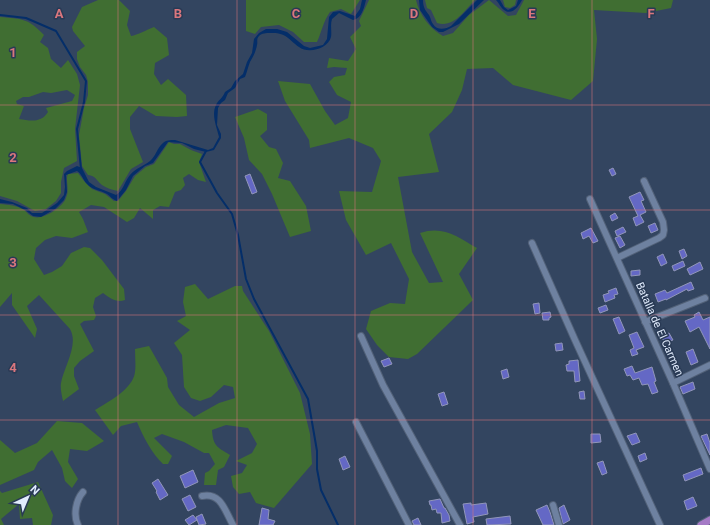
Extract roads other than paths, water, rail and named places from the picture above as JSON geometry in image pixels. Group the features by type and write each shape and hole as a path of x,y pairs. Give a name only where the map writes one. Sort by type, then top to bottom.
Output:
{"main road":[{"path":"701,525 710,520"}],"street":[{"path":"617,258 659,238 662,235 663,222 644,181"},
{"name":"Batalla de El Carmen","path":"590,198 710,469"},
{"path":"532,243 660,525"},
{"path":"645,322 704,298"},
{"path":"361,336 383,385 460,525"},
{"path":"673,383 710,365"},
{"path":"356,422 409,525"},
{"path":"78,525 76,521 78,498 83,492"},
{"path":"202,496 214,496 217,498 233,525"},
{"path":"553,505 559,525"}],"water":[{"path":"362,0 366,0 361,15 353,20 339,13 332,19 331,37 329,41 326,45 317,49 303,49 280,34 266,33 259,36 256,49 245,77 240,79 235,88 228,93 225,100 218,108 217,125 221,138 214,150 206,152 194,149 182,143 168,142 153,163 145,166 133,176 126,190 117,201 107,194 89,186 77,171 66,175 67,192 64,200 55,209 41,217 33,216 13,204 0,203 0,199 27,208 32,213 42,213 57,203 64,195 64,174 77,166 82,168 89,182 96,187 116,195 121,191 130,175 150,161 165,141 175,140 208,150 213,148 219,137 214,117 216,105 225,92 231,88 235,81 243,74 252,53 254,39 259,33 266,29 277,29 287,32 304,46 310,48 323,45 327,39 329,17 333,12 340,11 355,16 360,9"},
{"path":"419,0 423,0 424,8 435,26 442,29 451,26 477,0 484,0 459,24 443,32 439,32 432,27 420,10"},
{"path":"496,0 500,0 504,7 508,10 516,6 518,0 522,0 512,11 507,12"}],"waterway":[{"path":"0,15 26,18 56,31 86,81 84,102 77,129 81,169"},
{"path":"206,151 200,162 217,193 232,214 238,235 246,279 254,299 308,399 317,451 317,469 321,490 338,525"}]}
